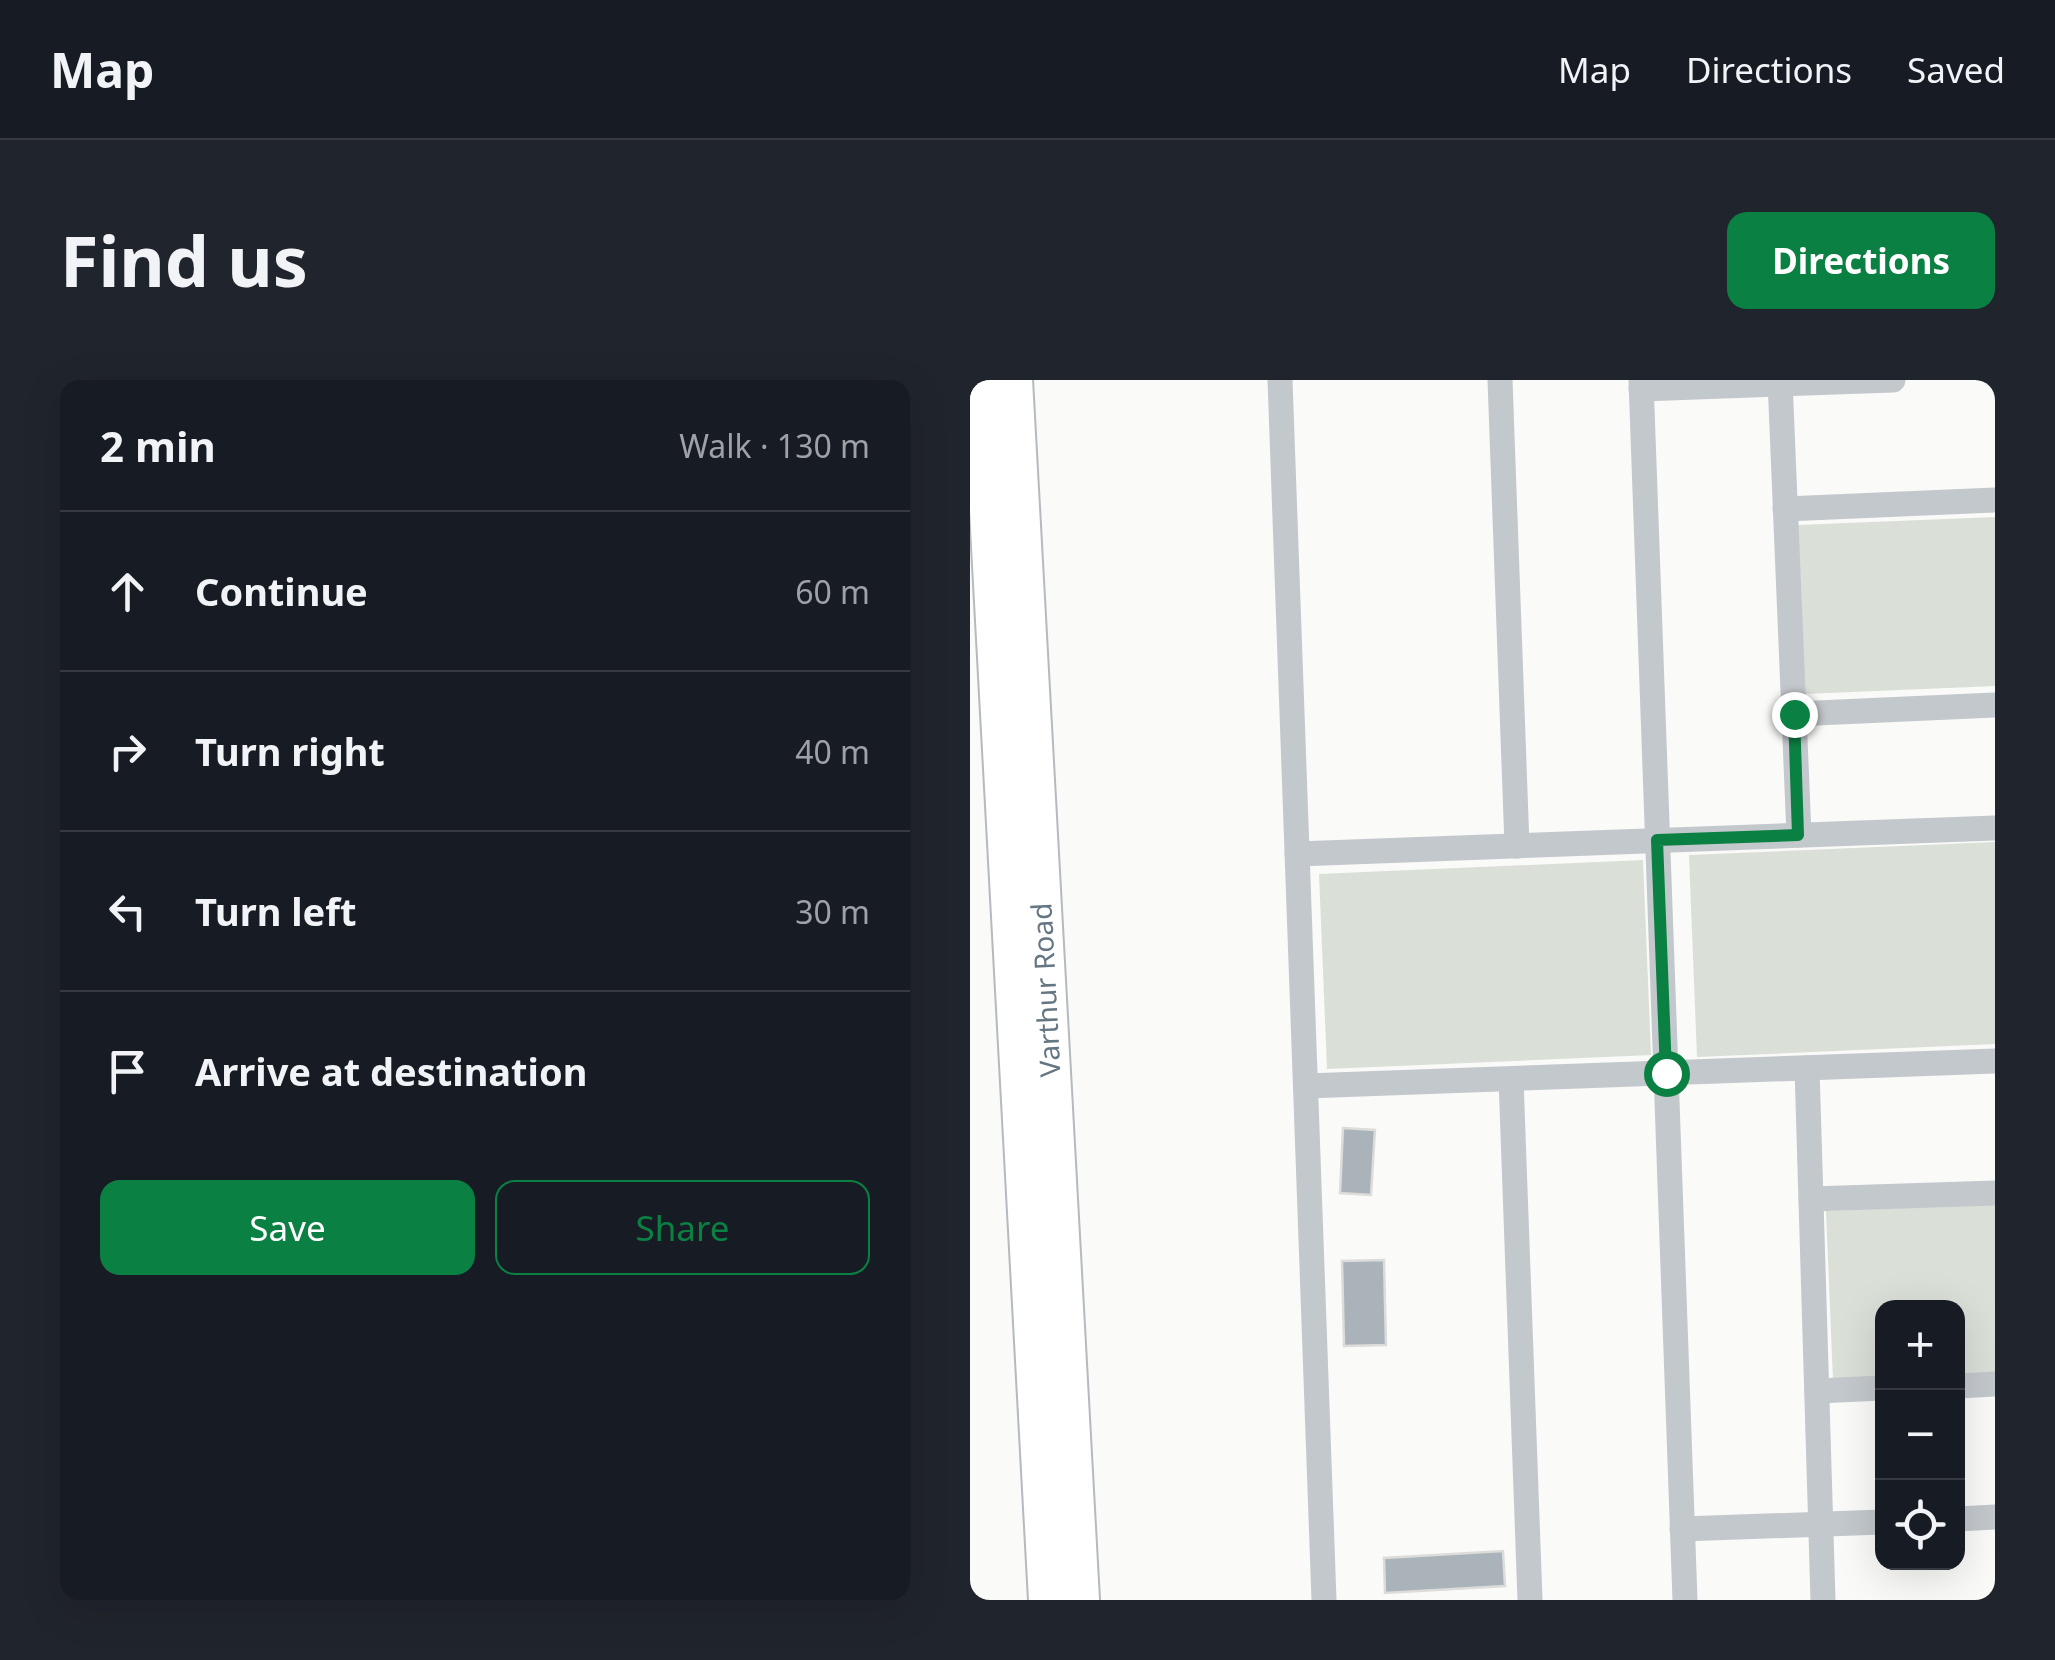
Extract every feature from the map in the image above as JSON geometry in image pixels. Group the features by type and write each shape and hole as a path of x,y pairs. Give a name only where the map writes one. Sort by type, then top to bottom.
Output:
{"main road":[{"name":"Varthur Road","path":"982,380 1048,1600"},
{"name":"Varthur Road","path":"1013,380 1080,1600"}],"street":[{"path":"1280,380 1324,1600"},
{"path":"1500,380 1517,846"},
{"path":"1685,1600 1641,385 1893,380"},
{"path":"1780,382 1798,835"},
{"path":"1786,509 1995,500"},
{"path":"1794,714 1995,705"},
{"path":"1297,854 1995,828"},
{"path":"1306,1086 1995,1061"},
{"path":"1806,1068 1823,1600"},
{"path":"1511,1079 1530,1600"},
{"path":"1810,1198 1995,1192"},
{"path":"1965,1386 1995,1384"},
{"path":"1816,1390 1875,1388"},
{"path":"1965,1519 1995,1517"},
{"path":"1682,1529 1875,1522"}],"shaded area":[{"path":"1995,517 1995,686 1805,694 1798,525"},
{"path":"1995,842 1995,1044 1697,1057 1689,855"},
{"path":"1643,860 1651,1055 1327,1069 1319,874"},
{"path":"1995,1204 1995,1373 1965,1375 1965,1300 1875,1300 1875,1378 1833,1380 1826,1211"}],"building":[{"path":"1343,1128 1375,1130 1371,1195 1340,1193"},
{"path":"1384,1260 1386,1345 1344,1346 1342,1261"},
{"path":"1503,1551 1505,1586 1385,1593 1384,1558"}],"route":[{"path":"1666,1073 1657,840 1798,835 1794,714"}]}
